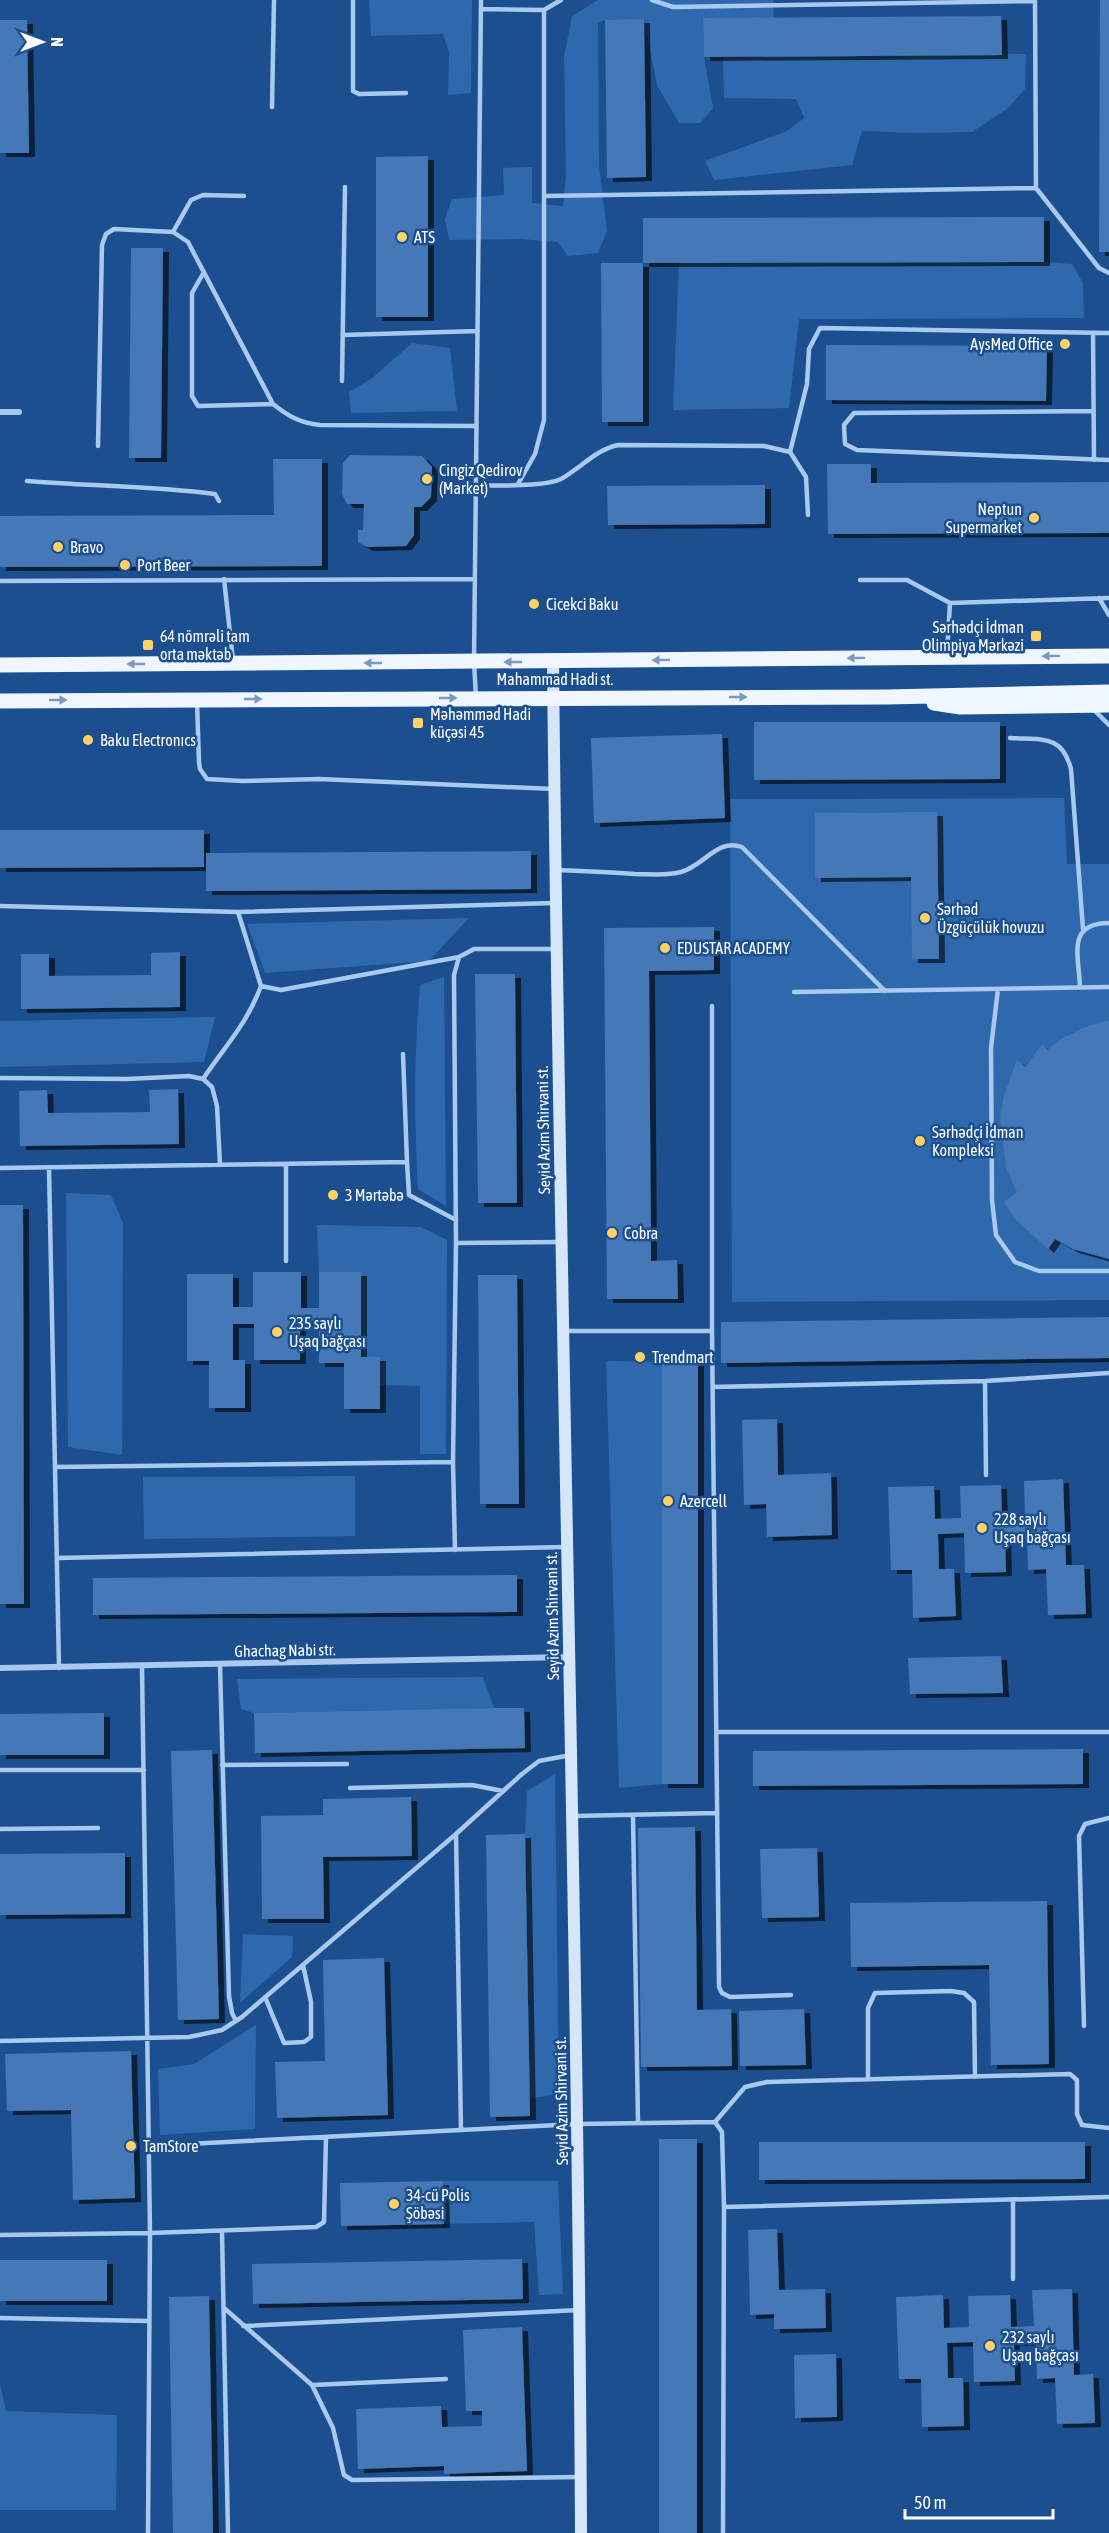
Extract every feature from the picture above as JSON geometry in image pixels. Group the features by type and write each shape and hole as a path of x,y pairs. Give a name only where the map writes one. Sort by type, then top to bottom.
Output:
{"main road":[{"name":"Mahammad Hadi st.","path":"0,665 1109,656"},
{"name":"Seyid Azim Shirvani st.","path":"553,662 562,1331 578,2124 581,2533"},
{"name":"Mahammad Hadi st.","path":"0,701 476,697 887,697 1109,692"},
{"path":"887,697 960,707 1109,705"}],"street":[{"path":"0,412 18,412"},
{"name":"Ghachag Nabi str.","path":"0,1668 570,1657"}],"lane":[{"path":"272,107 274,0"},
{"path":"353,0 353,91 359,94 406,93"},
{"path":"476,697 474,662 481,0"},
{"path":"481,9 544,10 561,0"},
{"path":"652,0 673,7 1035,1 1036,188 1098,268 1109,273"},
{"path":"518,484 535,454 544,420 544,10"},
{"path":"342,381 345,187"},
{"path":"544,196 1036,188"},
{"path":"173,232 191,200 203,195 244,196"},
{"path":"98,446 102,245 106,234 114,228 173,232 188,242 273,404 286,414 303,423 320,425 476,426"},
{"path":"204,272 192,293 192,396 198,406 273,404"},
{"path":"790,452 807,384 806,365 809,349 819,328 1109,333"},
{"path":"343,335 478,331"},
{"path":"1093,333 1094,460"},
{"path":"1093,411 854,413 844,425 845,444 857,450 1109,460"},
{"path":"476,486 560,479 604,448 618,445 764,446 790,452 806,477 808,515"},
{"path":"27,481 177,490 215,494 219,501"},
{"path":"224,579 233,664"},
{"path":"0,581 475,579"},
{"path":"860,580 907,580 950,603 1109,598"},
{"path":"1099,598 1109,615"},
{"path":"947,657 950,603"},
{"path":"197,699 200,769 207,779 242,781 319,779 555,789"},
{"path":"1089,705 1109,725"},
{"path":"1010,738 1045,741 1061,746 1067,754 1071,769 1083,929"},
{"path":"556,870 681,873 706,859 721,846 731,843 742,847 885,991"},
{"path":"0,906 238,912 557,903"},
{"path":"203,1079 239,1031 252,1010 261,986 238,912"},
{"path":"1080,987 1079,936 1083,929 1094,923 1109,923"},
{"path":"261,986 281,990 459,957 474,949 557,948"},
{"path":"455,1550 453,1462 456,1243 454,975 459,957"},
{"path":"794,992 1109,987"},
{"path":"998,989 991,1048 992,1200 996,1235 1015,1262 1039,1271 1109,1271"},
{"path":"712,1006 712,1387 719,1987 722,1993 730,1997 791,1995"},
{"path":"403,1054 410,1195 456,1220"},
{"path":"0,1078 128,1079 189,1076 203,1079 212,1087 217,1106 220,1165"},
{"path":"0,1168 407,1162"},
{"path":"286,1164 286,1261"},
{"path":"49,1168 59,1668"},
{"path":"456,1243 561,1242"},
{"path":"562,1331 712,1331"},
{"path":"712,1387 985,1381 1109,1373"},
{"path":"985,1381 986,1475"},
{"path":"56,1467 453,1462"},
{"path":"57,1558 567,1547"},
{"path":"220,1665 229,1996 236,2021"},
{"path":"142,1667 150,2234 148,2533"},
{"path":"717,1732 1109,1732"},
{"path":"0,2041 189,2037 222,2030 266,1997 539,1761 571,1755"},
{"path":"222,1765 347,1764"},
{"path":"0,1770 144,1770"},
{"path":"350,1788 471,1785 503,1791"},
{"path":"573,1816 716,1813"},
{"path":"633,1815 638,2122"},
{"path":"1084,2026 1079,1836 1085,1824 1109,1818"},
{"path":"0,1829 98,1828"},
{"path":"456,1834 461,2130"},
{"path":"266,1997 284,2043 304,2042 311,2037 311,2002 303,1965"},
{"path":"868,2079 868,2008 875,1993 951,1991 964,1993 974,2002 975,2077"},
{"path":"148,2146 578,2124 715,2122 745,2087 767,2082 1070,2074 1077,2080 1077,2114 1082,2125 1109,2128"},
{"path":"715,2122 722,2132 724,2207 723,2533"},
{"path":"0,2235 150,2234 316,2227 324,2222 326,2137"},
{"path":"724,2207 1109,2197"},
{"path":"1013,2200 1013,2279"},
{"path":"222,2231 228,2533"},
{"path":"224,2308 312,2385 333,2428 344,2475 352,2480 581,2477"},
{"path":"243,2326 579,2310"},
{"path":"0,2318 149,2320"},
{"path":"312,2385 446,2379"}],"shaded area":[{"path":"369,0 472,0 471,93 448,95 449,52 443,34 371,36"},
{"path":"598,0 773,0 774,18 703,19 704,57 713,108 700,123 679,123 657,85 644,20 605,20 598,23 599,165 607,231 598,253 568,256 558,242 521,239 449,240 445,219 452,199 504,195 503,168 532,167 532,203 563,206 566,175 564,57 572,16"},
{"path":"1026,54 1025,89 1007,109 972,132 862,131 852,165 714,180 705,161 787,131 804,118 796,99 724,98 723,57"},
{"path":"1044,262 1072,264 1083,283 1084,318 799,319 789,408 673,410 679,263"},
{"path":"412,343 450,348 457,411 351,413 349,392 371,379"},
{"name":"Sərhədçi İdman Kompleksi","path":"1064,798 1067,864 1109,864 1109,1300 732,1302 730,799"},
{"path":"469,918 429,961 265,973 247,924"},
{"path":"444,977 446,1206 418,1189 415,1112 420,985"},
{"path":"215,1017 204,1062 0,1067 0,1021"},
{"path":"66,1193 111,1195 123,1223 122,1455 68,1447"},
{"path":"317,1225 421,1227 447,1240 446,1454 420,1454 420,1386 380,1385 380,1358 361,1357 319,1272"},
{"path":"606,1361 662,1362 662,1784 619,1788"},
{"path":"355,1476 355,1536 144,1539 143,1477"},
{"path":"483,1677 494,1708 254,1713 241,1709 237,1679"},
{"path":"555,1774 559,2094 529,2099 525,1834 527,1791"},
{"path":"243,1934 293,1936 292,1957 240,2003"},
{"path":"256,2025 255,2129 160,2135 158,2069 194,2064"},
{"path":"443,2181 558,2181 563,2294 539,2295 534,2222 444,2224"},
{"path":"0,2384 6,2411 117,2415 116,2510 0,2510"}],"building":[{"path":"1100,0 1109,0 1109,252 1099,252"},
{"path":"1001,16 1002,55 704,57 703,18"},
{"path":"644,19 646,177 607,178 605,20"},
{"path":"0,20 27,20 29,153 0,153"},
{"name":"ATS","path":"428,156 428,317 376,317 376,157"},
{"path":"1044,217 1044,262 643,263 643,218"},
{"path":"131,248 163,248 161,458 129,458"},
{"path":"601,263 643,263 643,422 602,422"},
{"path":"826,345 1047,346 1046,401 826,400"},
{"path":"350,455 422,456 432,467 431,497 421,507 414,507 414,535 406,546 367,547 358,542 358,530 363,530 364,504 347,504 342,494 343,463"},
{"path":"273,459 322,459 322,566 0,567 0,516 274,515"},
{"path":"827,464 871,464 871,483 1109,482 1109,533 828,534"},
{"path":"765,485 765,524 608,525 607,486"},
{"path":"754,722 1000,722 1000,779 754,780"},
{"path":"722,734 725,818 594,823 591,738"},
{"name":"Sərhəd Üzgüçülük hovuzu","path":"937,812 939,959 912,959 911,877 815,878 815,813"},
{"path":"0,830 204,830 204,867 0,868"},
{"path":"531,851 531,889 206,891 206,853"},
{"path":"714,927 714,970 649,971 651,1261 677,1260 678,1299 607,1299 604,928"},
{"path":"180,952 180,1007 21,1009 21,954 49,954 49,976 151,975 151,953"},
{"path":"475,974 515,974 517,1203 478,1203"},
{"path":"1109,1020 1109,1259 1073,1249 1055,1239 1048,1249 1015,1219 1004,1202 1017,1192 1006,1168 1000,1117 1004,1095 1017,1060 1026,1067 1042,1044 1047,1050 1061,1039 1085,1027"},
{"path":"178,1089 179,1144 20,1146 19,1091 47,1090 48,1113 150,1112 149,1090"},
{"path":"0,1205 23,1205 24,1604 0,1604"},
{"path":"253,1272 301,1272 301,1308 319,1308 319,1272 361,1272 361,1357 380,1357 380,1409 344,1409 344,1363 319,1363 319,1325 300,1325 300,1360 254,1360 254,1324 233,1324 233,1360 245,1360 245,1408 209,1408 209,1361 187,1361 187,1274 233,1274 233,1307 253,1307"},
{"path":"478,1275 517,1275 519,1504 480,1504"},
{"path":"1109,1317 1109,1358 721,1363 721,1322"},
{"path":"662,1362 698,1362 698,1784 662,1784"},
{"path":"777,1419 778,1475 831,1473 832,1535 767,1537 766,1504 744,1505 742,1420"},
{"path":"1063,1479 1066,1565 1084,1565 1086,1614 1048,1615 1046,1569 1028,1570 1027,1532 1005,1533 1006,1572 965,1573 964,1533 938,1534 939,1569 954,1569 956,1616 913,1618 912,1570 891,1570 888,1487 934,1486 935,1519 961,1518 960,1486 1001,1485 1002,1518 1025,1517 1024,1481"},
{"path":"517,1575 517,1612 93,1615 93,1578"},
{"path":"1001,1656 1003,1693 910,1694 908,1658"},
{"path":"524,1708 525,1748 255,1753 254,1713"},
{"path":"104,1713 104,1755 0,1755 0,1714"},
{"path":"1083,1749 1083,1784 753,1786 753,1751"},
{"path":"212,1750 219,2019 178,2020 171,1751"},
{"path":"411,1797 412,1856 323,1857 324,1919 262,1919 261,1816 323,1815 323,1799"},
{"path":"695,1827 697,2010 731,2009 732,2066 641,2067 638,1828"},
{"path":"525,1834 530,2116 490,2117 486,1835"},
{"path":"817,1848 819,1917 762,1918 760,1849"},
{"path":"125,1853 125,1914 0,1915 0,1854"},
{"path":"1047,1901 1049,2064 991,2065 989,1965 851,1967 850,1903"},
{"path":"384,1958 388,2115 277,2118 275,2062 325,2061 323,1960"},
{"path":"804,2009 806,2065 740,2066 739,2011"},
{"path":"131,2051 135,2198 73,2200 71,2110 7,2111 5,2054"},
{"path":"659,2139 697,2139 697,2533 659,2533"},
{"path":"759,2142 1085,2142 1085,2179 759,2180"},
{"path":"443,2181 444,2224 341,2226 340,2183"},
{"path":"777,2229 779,2290 825,2289 826,2328 774,2329 774,2314 750,2315 748,2230"},
{"path":"522,2259 523,2299 253,2304 252,2264"},
{"path":"0,2260 107,2260 107,2301 0,2301"},
{"path":"1072,2289 1074,2375 1093,2374 1095,2423 1057,2424 1055,2378 1037,2379 1036,2342 1014,2342 1015,2381 974,2382 973,2342 947,2343 948,2378 963,2378 964,2426 922,2427 921,2379 899,2379 896,2297 943,2295 944,2328 969,2327 968,2296 1010,2295 1011,2327 1034,2326 1032,2290"},
{"path":"209,2296 213,2533 173,2533 169,2297"},
{"path":"522,2327 527,2471 444,2474 444,2466 358,2469 356,2409 441,2406 442,2427 482,2426 482,2411 466,2411 463,2330"},
{"path":"836,2354 837,2417 795,2418 794,2355"}],"place":[{"name":"ATS","path":"402,237"},
{"name":"AysMed Office","path":"1065,344"},
{"name":"Cingiz Qedirov (Market)","path":"427,479"},
{"name":"Neptun Supermarket","path":"1034,518"},
{"name":"Bravo","path":"58,547"},
{"name":"Port Beer","path":"125,565"},
{"name":"Cicekci Baku","path":"534,604"},
{"name":"Sərhədçi İdman Olimpiya Mərkəzi","path":"1036,636"},
{"name":"64 nömrəli tam orta məktəb","path":"148,645"},
{"name":"Məhəmməd Hadi küçəsi 45","path":"418,723"},
{"name":"Baku Electronıcs","path":"88,740"},
{"name":"Sərhəd Üzgüçülük hovuzu","path":"925,918"},
{"name":"EDUSTAR ACADEMY","path":"665,948"},
{"name":"Sərhədçi İdman Kompleksi","path":"920,1141"},
{"name":"3 Mərtəbə","path":"333,1195"},
{"name":"Cobra","path":"612,1233"},
{"name":"235 saylı Uşaq bağçası","path":"277,1332"},
{"name":"Trendmart","path":"640,1357"},
{"name":"Azercell","path":"668,1501"},
{"name":"228 saylı Uşaq bağçası","path":"982,1528"},
{"name":"TamStore","path":"131,2146"},
{"name":"34-cü Polis Şöbəsi","path":"394,2204"},
{"name":"232 saylı Uşaq bağçası","path":"990,2346"}]}
